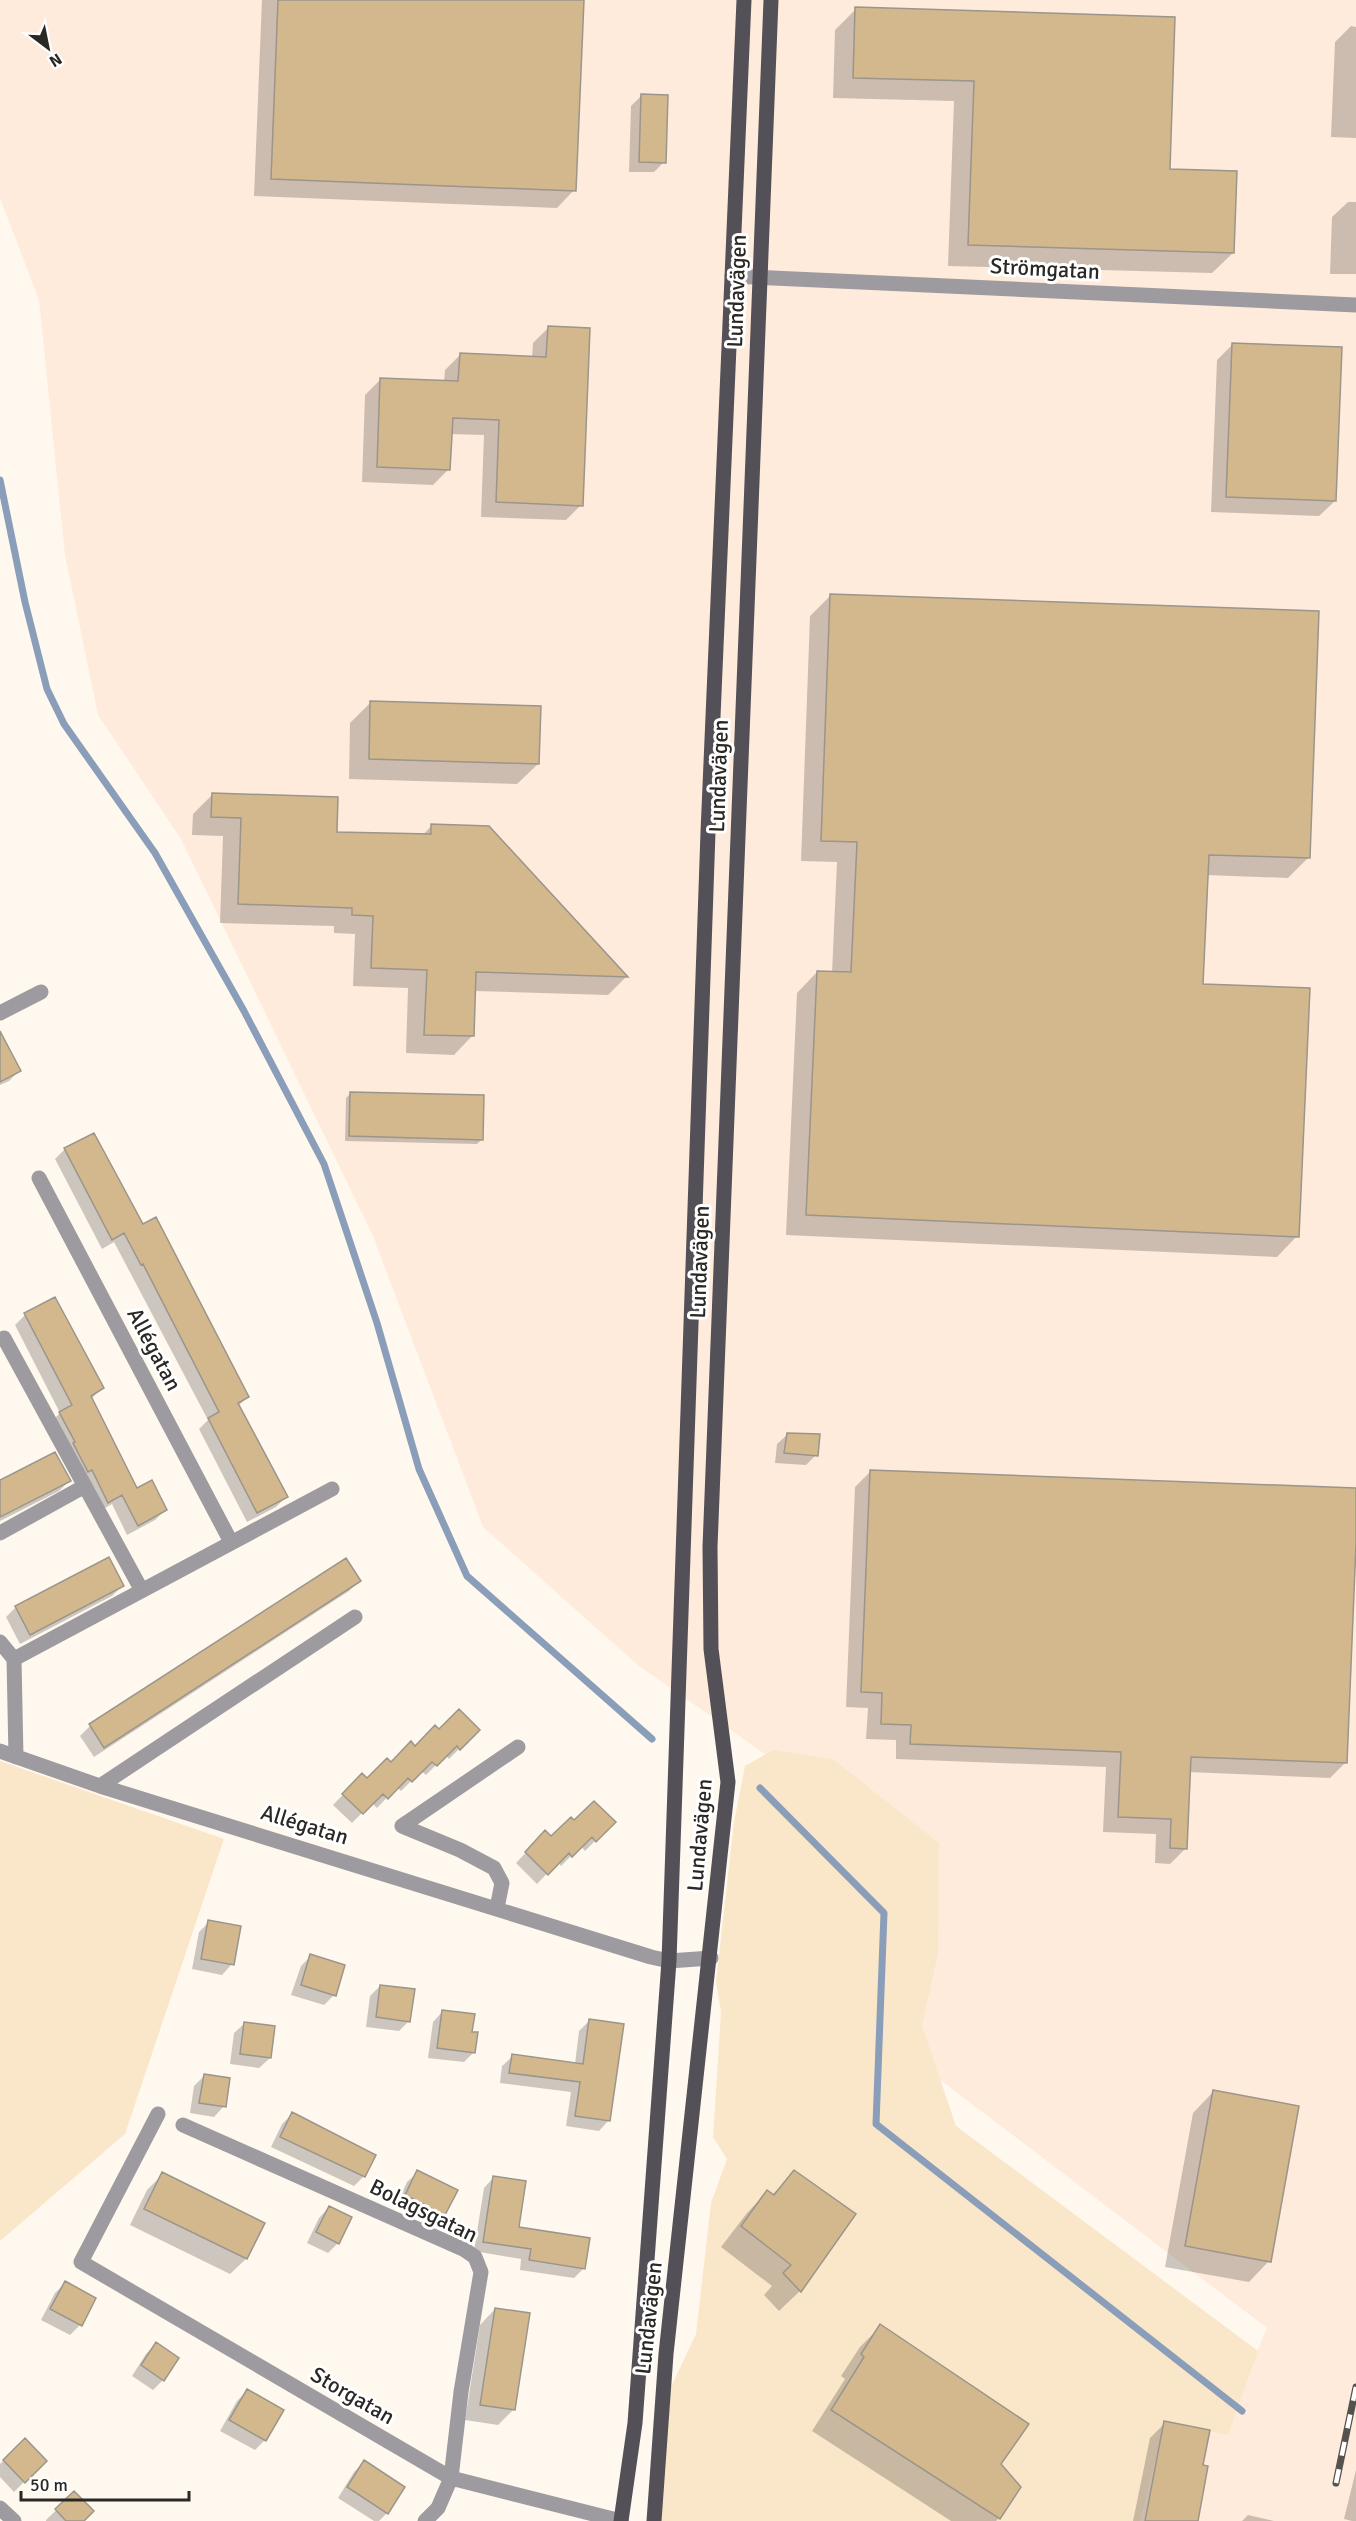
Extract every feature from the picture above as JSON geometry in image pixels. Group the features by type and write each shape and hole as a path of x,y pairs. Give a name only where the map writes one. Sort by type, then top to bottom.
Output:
{"main road":[{"name":"Lundavägen","path":"621,2521 635,2423 669,1961 706,879 744,0"},
{"name":"Lundavägen","path":"654,2521 666,2354 711,1958 728,1782 711,1649 710,1546 771,0"}],"street":[{"name":"Strömgatan","path":"732,276 1356,304"},
{"path":"0,1013 41,992"},
{"name":"Allégatan","path":"39,1178 231,1542"},
{"path":"4,1338 141,1589"},
{"path":"0,1533 85,1486"},
{"path":"14,1659 141,1589 332,1489"},
{"path":"100,1786 355,1617"},
{"path":"0,1642 14,1659 16,1757"},
{"path":"497,1908 502,1883 494,1868 460,1850 402,1826 518,1747"},
{"name":"Allégatan","path":"0,1751 100,1786 669,1961 711,1958"},
{"name":"Storgatan","path":"158,2114 81,2262 451,2478 621,2521"},
{"name":"Bolagsgatan","path":"183,2125 465,2250 475,2257 481,2272 461,2392 451,2478 438,2508 425,2521"}],"shaded area":[{"path":"0,0 1356,0 1356,2521 1133,2521 1156,2416 1225,2427 1267,2328 910,2057 857,1818 639,1666 483,1527 373,1236 181,839 98,715 65,555 39,300 0,198"},
{"path":"773,1750 833,1759 939,1843 938,1954 922,2026 956,2126 1258,2351 1228,2435 1165,2422 1140,2521 660,2521 671,2387 696,2334 711,2203 727,2159 713,2137 721,2012 716,1982 734,1822 745,1766"},
{"path":"0,1761 224,1839 125,2134 0,2241"}],"building":[{"path":"278,0 584,0 576,191 271,179"},
{"path":"855,7 1175,17 1170,169 1237,171 1234,253 968,245 974,81 853,78"},
{"path":"641,94 668,95 666,163 639,162"},
{"path":"548,326 590,328 583,506 496,502 499,420 453,418 450,470 377,467 380,378 458,381 460,353 546,357"},
{"path":"1232,343 1342,347 1336,501 1226,497"},
{"path":"830,594 1319,611 1310,858 1209,855 1203,984 1310,988 1299,1237 806,1215 817,971 851,972 857,842 821,841"},
{"path":"370,701 541,706 539,764 369,759"},
{"path":"212,793 338,797 337,832 431,834 431,824 489,826 628,977 476,972 474,1036 424,1035 427,970 371,968 373,916 352,915 352,908 238,904 241,818 211,817"},
{"path":"0,1031 21,1071 0,1082"},
{"path":"350,1092 484,1095 483,1140 349,1136"},
{"path":"94,1133 143,1224 156,1217 249,1397 238,1403 288,1497 257,1513 208,1418 219,1412 143,1264 141,1265 124,1233 112,1240 64,1148"},
{"path":"55,1297 104,1388 91,1396 137,1488 152,1480 167,1510 138,1526 122,1495 108,1503 92,1470 88,1472 59,1412 72,1405 24,1313"},
{"path":"787,1433 820,1434 818,1456 784,1453"},
{"path":"55,1452 71,1481 0,1517 0,1480"},
{"path":"870,1470 1356,1488 1356,1544 1347,1763 1191,1757 1187,1849 1170,1848 1171,1819 1118,1817 1121,1752 910,1744 911,1725 881,1724 882,1693 861,1692"},
{"path":"109,1557 124,1586 30,1635 15,1606"},
{"path":"346,1558 361,1581 104,1748 89,1724"},
{"path":"459,1709 480,1730 460,1750 457,1746 437,1766 432,1762 412,1782 408,1778 388,1799 383,1794 363,1814 342,1794 362,1773 367,1778 387,1758 391,1762 411,1741 415,1746 435,1725 439,1729"},
{"path":"594,1801 616,1822 596,1842 592,1837 572,1857 569,1853 548,1875 525,1852 545,1830 551,1836 571,1817 574,1820"},
{"path":"208,1920 241,1926 234,1965 201,1959"},
{"path":"310,1954 345,1965 336,1996 301,1985"},
{"path":"380,1985 415,1989 410,2022 376,2017"},
{"path":"442,2010 475,2014 472,2032 478,2032 475,2053 437,2048"},
{"path":"589,2019 624,2024 610,2121 575,2116 580,2082 509,2073 512,2054 583,2064"},
{"path":"244,2022 275,2026 271,2058 240,2054"},
{"path":"204,2074 230,2078 226,2107 199,2103"},
{"path":"1213,2090 1299,2106 1271,2262 1185,2246"},
{"path":"292,2112 376,2155 365,2177 280,2137"},
{"path":"417,2170 458,2190 445,2215 405,2195"},
{"path":"794,2170 856,2214 801,2292 783,2273 791,2265 741,2226 767,2190 774,2195"},
{"path":"162,2172 265,2223 247,2259 144,2209"},
{"path":"493,2176 526,2181 519,2227 590,2238 585,2269 529,2260 531,2249 483,2242"},
{"path":"329,2206 352,2217 339,2244 316,2232"},
{"path":"65,2281 96,2298 82,2326 50,2309"},
{"path":"495,2308 530,2313 515,2410 480,2405"},
{"path":"880,2324 1029,2424 1001,2464 1021,2487 1000,2519 831,2410 864,2357 861,2354"},
{"path":"156,2342 179,2358 164,2381 141,2365"},
{"path":"247,2389 284,2410 266,2441 229,2420"},
{"path":"1164,2421 1210,2430 1203,2465 1208,2466 1198,2521 1145,2521"},
{"path":"25,2438 47,2461 25,2483 3,2460"},
{"path":"364,2460 405,2487 388,2514 347,2487"},
{"path":"74,2491 94,2511 84,2521 66,2521 55,2509"}],"waterway":[{"path":"0,480 25,602 47,689 64,724 155,853 244,1011 324,1164 377,1323 419,1469 467,1576 652,1739"},
{"path":"760,1788 884,1913 876,2124 1242,2411"}],"railway":[{"path":"1336,2483 1356,2387"}]}
